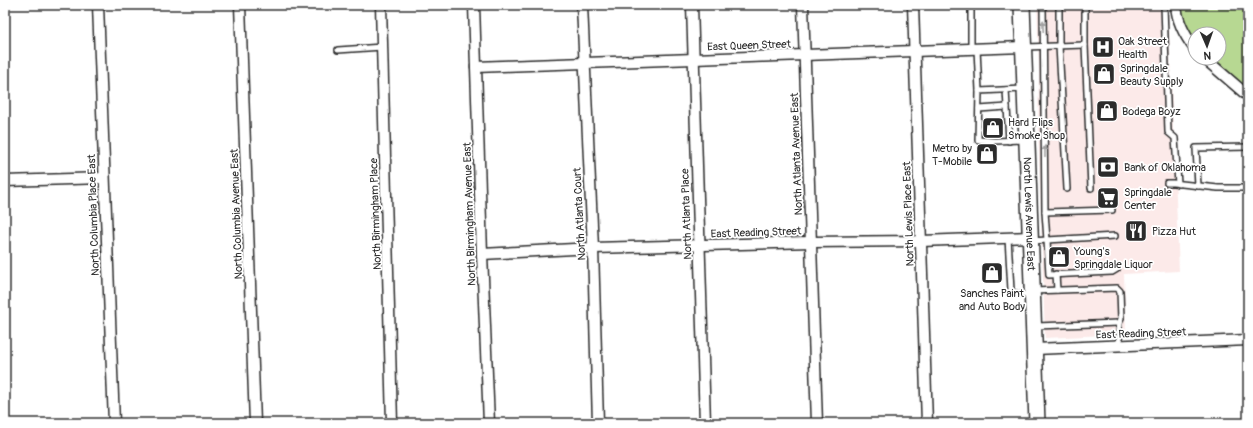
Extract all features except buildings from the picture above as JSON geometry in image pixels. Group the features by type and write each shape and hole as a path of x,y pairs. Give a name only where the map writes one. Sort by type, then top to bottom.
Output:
{"main road":[{"name":"North Lewis Avenue East","path":"1022,5 1037,423"}],"street":[{"name":"North Columbia Place East","path":"98,5 114,423"},
{"name":"North Columbia Avenue East","path":"240,5 255,423"},
{"name":"North Birmingham Place","path":"381,5 392,423"},
{"name":"North Birmingham Avenue East","path":"474,5 489,423"},
{"name":"North Atlanta Court","path":"582,5 593,248 598,423"},
{"name":"North Atlanta Place","path":"692,5 705,423"},
{"name":"North Atlanta Avenue East","path":"803,5 817,423"},
{"name":"North Lewis Place East","path":"913,5 927,423"},
{"path":"1176,5 1182,31 1187,38"},
{"name":"East Queen Street","path":"476,67 1024,47"},
{"path":"1213,66 1248,96"},
{"path":"5,181 104,178"},
{"name":"East Reading Street","path":"482,254 593,248 699,245 1008,238 1030,239"},
{"name":"East Reading Street","path":"1035,350 1248,340"}],"lane":[{"path":"973,5 971,7 979,91 978,140 995,142 1027,140"},
{"path":"1043,5 1045,212 1049,275 1112,272 1117,269"},
{"path":"1059,5 1059,46 1067,189"},
{"path":"1085,5 1085,45 1091,188"},
{"path":"1164,5 1168,132 1175,138 1178,184"},
{"path":"1024,47 1085,45"},
{"path":"338,50 382,47"},
{"path":"979,91 1025,89"},
{"path":"1006,90 1009,141"},
{"path":"979,109 1007,107"},
{"path":"1198,186 1196,148 1248,147"},
{"path":"1167,183 1218,188 1248,188"},
{"path":"1045,212 1112,210"},
{"path":"1030,239 1047,240 1115,236"},
{"path":"1008,238 1011,290 1013,293 1018,294 1057,290 1117,288 1120,291 1121,319 1118,323 1119,346"},
{"path":"1056,274 1057,290"},
{"path":"1034,326 1118,323"}],"shaded area":[{"name":"Springdale Center","path":"1037,5 1168,5 1179,271 1124,274 1126,334 1045,338 1038,125 1039,72"}],"green space":[{"path":"1181,5 1248,5 1248,89 1223,66 1227,66 1227,26 1187,26 1187,28"}],"place":[{"name":"Oak Street Health","path":"1103,47"},
{"name":"Springdale Beauty Supply","path":"1104,74"},
{"name":"Bodega Boyz","path":"1107,111"},
{"name":"Hard Flips Smoke Shop","path":"993,128"},
{"name":"Metro by T-Mobile","path":"987,154"},
{"name":"Bank of Oklahoma","path":"1108,167"},
{"name":"Springdale Center","path":"1108,198"},
{"name":"Pizza Hut","path":"1136,231"},
{"name":"Young's Springdale Liquor","path":"1059,257"},
{"name":"Sanches Paint and Auto Body","path":"992,273"}]}
